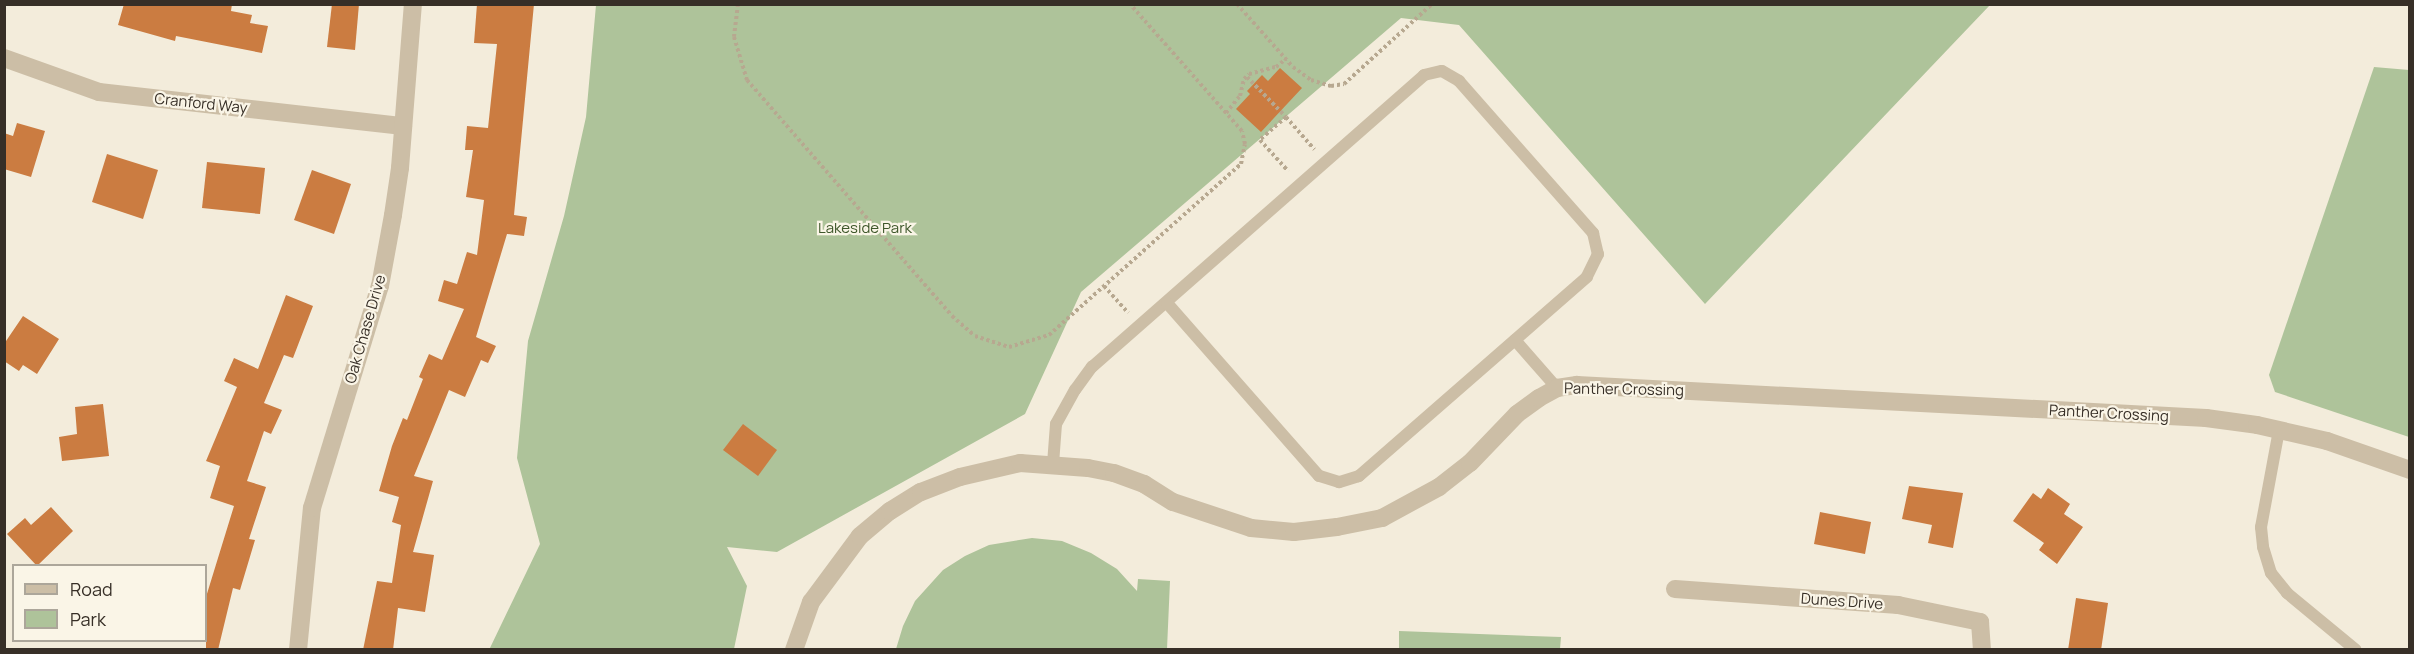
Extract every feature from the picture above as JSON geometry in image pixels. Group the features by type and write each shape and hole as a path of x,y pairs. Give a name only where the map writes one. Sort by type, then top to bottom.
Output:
{"street":[{"name":"Oak Chase Drive","path":"298,650 312,508 380,286 393,215 413,4"},
{"name":"Cranford Way","path":"4,58 99,92 403,126"},
{"name":"Panther Crossing","path":"794,650 811,602 860,536 890,511 921,492 986,469 1020,463 1053,464 1114,473 1144,484 1173,502 1251,528 1294,532 1337,527 1382,518 1439,487 1470,463 1517,414 1557,388 1598,385 2206,418 2327,441 2409,470"},
{"name":"Dunes Drive","path":"1675,590 1898,605 1980,622 1982,650"}],"lane":[{"path":"1053,464 1056,424 1075,390 1092,367 1424,75 1442,71 1459,81 1593,233 1598,254 1587,277 1359,476 1339,482 1319,476 1167,303"},
{"path":"1515,340 1557,388"},
{"path":"2278,430 2260,527 2271,573 2287,593 2356,650"}],"path":[{"path":"738,4 734,37 747,80 952,316 975,336 1009,347 1049,335 1241,164 1245,144 1242,131 1130,4"},
{"path":"1238,4 1286,59 1311,80 1331,86 1344,84 1432,4"},
{"path":"1247,76 1280,65 1286,59"},
{"path":"1226,113 1240,96 1247,76"},
{"path":"1247,76 1314,149"},
{"path":"1286,117 1260,140 1288,171"},
{"path":"1104,286 1128,313"}],"green space":[{"name":"Lakeside Park","path":"596,5 1990,5 1705,304 1459,25 1401,18 1081,292 1025,414 777,552 727,547 747,586 734,649 489,650 540,544 517,458 528,341 564,216 586,117"},
{"path":"2374,67 2409,70 2409,437 2275,392 2269,375"},
{"path":"1032,538 1062,541 1091,553 1117,569 1137,591 1138,579 1170,581 1167,649 896,649 903,626 915,601 943,570 989,545"},
{"path":"1399,631 1561,637 1560,649 1399,649"}],"building":[{"path":"124,4 232,4 231,11 252,15 250,23 268,26 262,53 176,36 175,41 118,25"},
{"path":"332,4 359,4 355,50 327,47"},
{"path":"477,4 534,4 514,215 527,217 524,236 507,234 476,337 496,346 488,363 481,360 465,397 449,390 414,476 433,481 413,552 434,555 425,612 398,608 393,650 363,650 377,581 392,583 401,525 392,522 399,497 379,491 392,446 403,418 407,420 423,379 419,377 429,354 442,360 464,309 438,301 444,280 457,284 467,252 477,255 484,200 466,197 473,150 465,150 467,126 488,128 497,44 474,43"},
{"path":"1280,68 1302,88 1261,132 1236,109 1250,94 1247,91 1262,75 1268,81"},
{"path":"17,123 45,131 31,177 4,169 4,133 13,136"},
{"path":"107,154 158,170 143,219 92,202"},
{"path":"207,162 265,168 260,214 202,208"},
{"path":"312,170 351,184 334,234 294,220"},
{"path":"286,295 313,306 293,358 284,355 264,403 282,410 271,434 264,431 247,481 266,487 249,539 255,540 240,590 233,588 218,650 206,650 207,594 234,506 210,498 220,466 206,461 237,387 224,381 234,358 258,369"},
{"path":"23,316 59,339 37,374 23,365 19,371 4,361 4,344"},
{"path":"103,404 109,456 62,461 59,437 77,434 75,407"},
{"path":"743,424 777,450 758,476 723,450"},
{"path":"1909,486 1963,493 1953,548 1928,543 1932,525 1902,519"},
{"path":"2048,488 2070,504 2064,514 2083,527 2057,564 2039,550 2044,543 2013,521 2033,493 2041,499"},
{"path":"51,507 73,531 39,564 35,564 7,534 25,518 31,525"},
{"path":"1820,512 1871,522 1865,554 1814,544"},
{"path":"2076,598 2108,603 2101,650 2068,650"}]}
